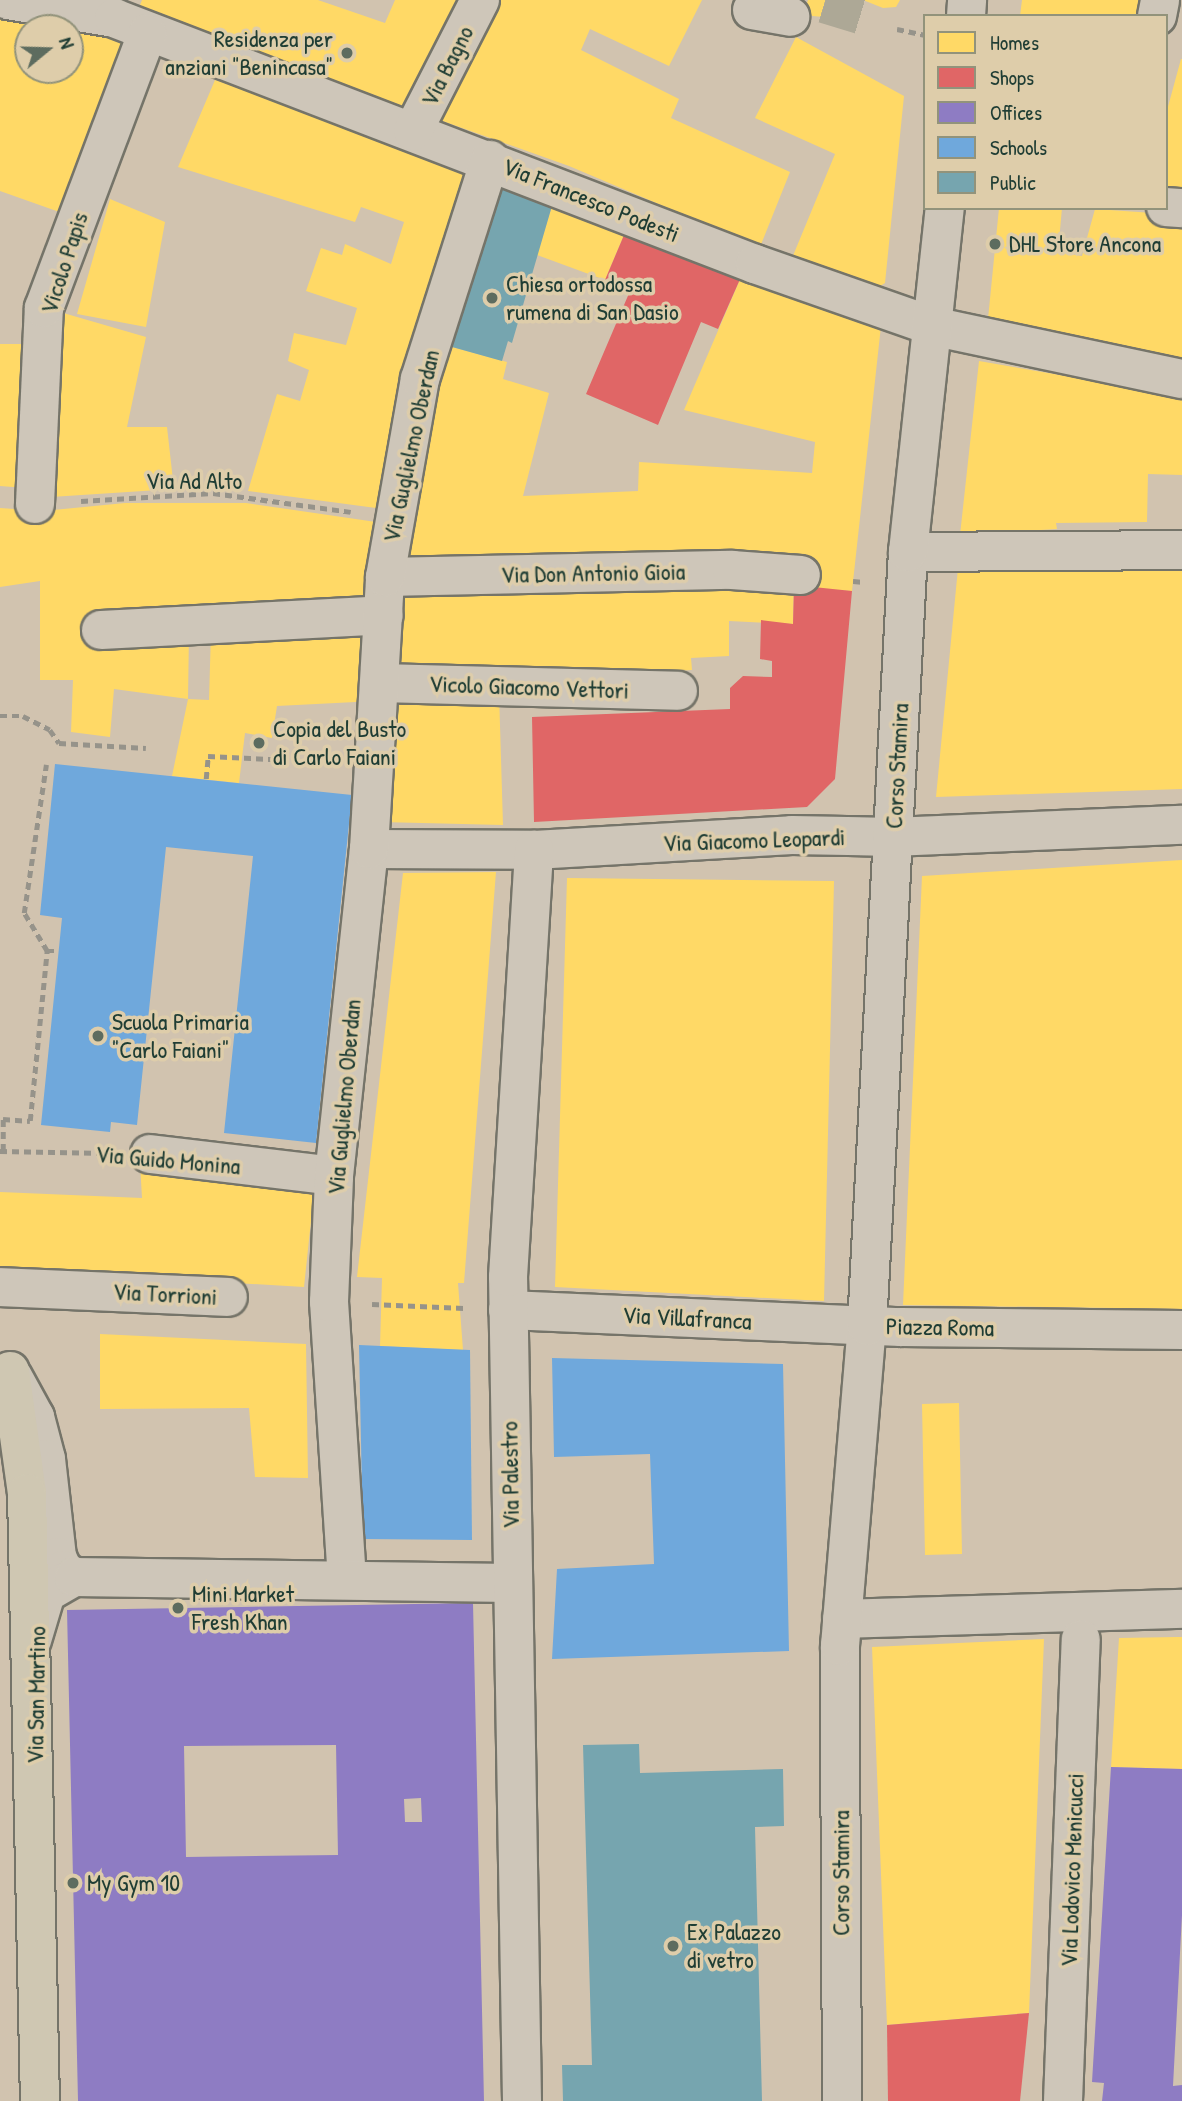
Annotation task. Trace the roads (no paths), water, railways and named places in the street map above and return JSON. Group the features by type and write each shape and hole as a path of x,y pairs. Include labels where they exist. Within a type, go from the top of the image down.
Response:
{"main road":[{"path":"10,1371 27,1493 32,1640"},
{"name":"Via San Martino","path":"32,1640 40,2101"}],"street":[{"name":"Via Francesco Podesti","path":"8,0 127,17 755,264 932,326 1182,379"},
{"name":"Via Bagno","path":"413,131 480,0"},
{"path":"752,10 790,17"},
{"name":"Vicolo Papis","path":"35,503 44,308 127,17"},
{"name":"Via Guglielmo Oberdan","path":"347,1580 329,1302 334,1176 369,849 385,577 393,518 421,379 490,160"},
{"name":"Corso Stamira","path":"867,1326 908,552 945,210"},
{"path":"908,552 1182,550"},
{"name":"Via Don Antonio Gioia","path":"385,577 732,570 802,575"},
{"path":"101,630 384,615"},
{"name":"Vicolo Giacomo Vettori","path":"380,683 678,691"},
{"name":"Via Giacomo Leopardi","path":"369,849 534,850 792,835 892,837 1182,825"},
{"name":"Via Palestro","path":"522,2101 508,1310 534,850"},
{"name":"Via Guido Monina","path":"150,1154 334,1176"},
{"name":"Via Torrioni","path":"0,1287 228,1297"},
{"name":"Via Villafranca","path":"508,1310 867,1326"},
{"name":"Piazza Roma","path":"841,1632 867,1326 1182,1330"},
{"path":"10,1371 35,1417 46,1459 57,1557 62,1570 74,1577 511,1583"},
{"name":"Via San Martino","path":"32,1640 46,1593 74,1577"},
{"path":"841,1632 1182,1609"},
{"name":"Corso Stamira","path":"841,1632 842,2101"},
{"name":"Via Lodovico Menicucci","path":"1063,2101 1081,1639"}],"tunnel":[{"path":"824,4 870,18"}],"place":[{"name":"Residenza per anziani \"Benincasa\"","path":"347,53"},
{"name":"DHL Store Ancona","path":"995,244"},
{"name":"Chiesa ortodossa rumena di San Dasio","path":"492,298"},
{"name":"Copia del Busto di Carlo Faiani","path":"259,743"},
{"name":"Scuola Primaria \"Carlo Faiani\"","path":"98,1036"},
{"name":"Mini Market Fresh Khan","path":"178,1608"},
{"name":"My Gym 10","path":"73,1883"},
{"name":"Ex Palazzo di vetro","path":"673,1946"}]}
